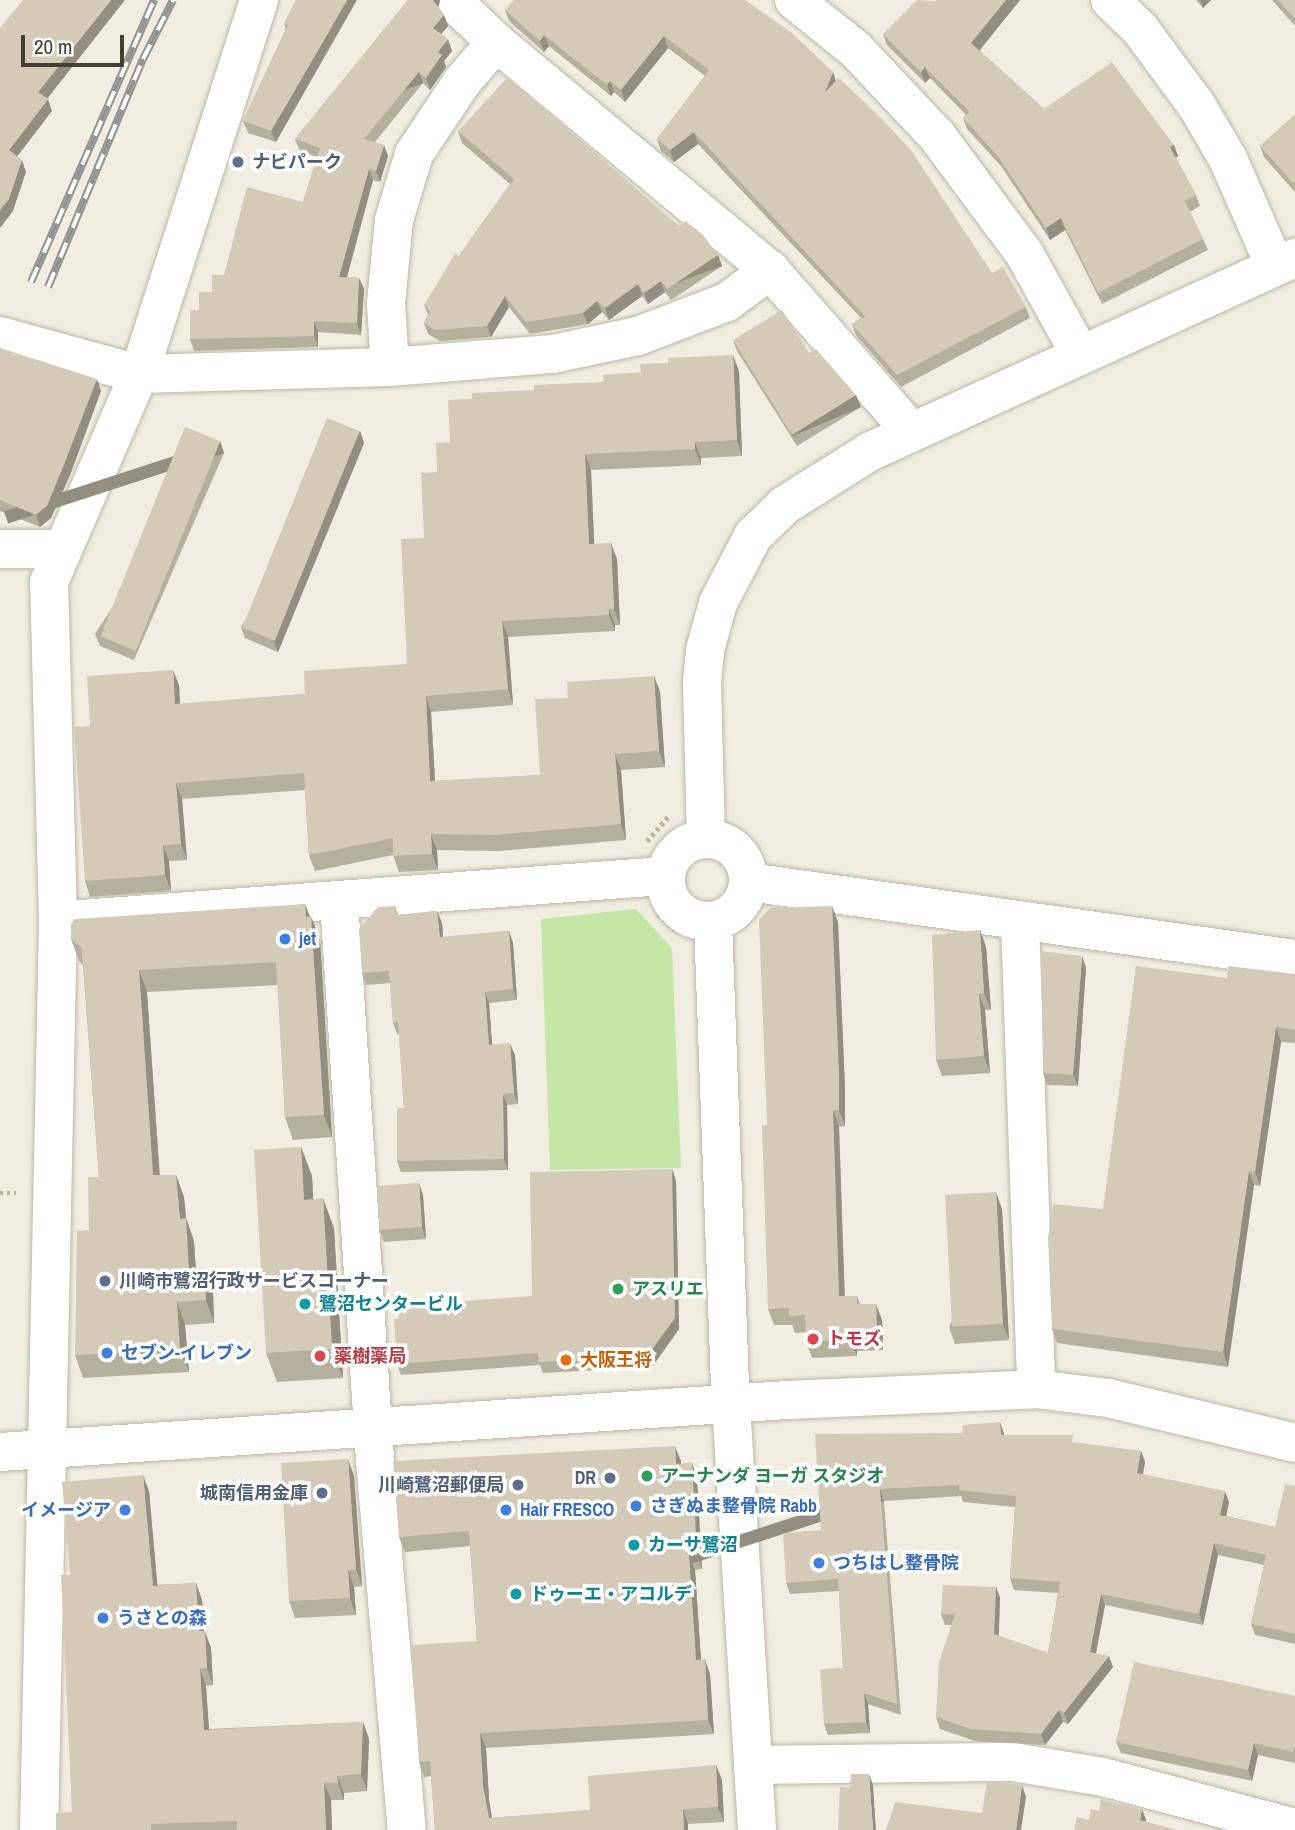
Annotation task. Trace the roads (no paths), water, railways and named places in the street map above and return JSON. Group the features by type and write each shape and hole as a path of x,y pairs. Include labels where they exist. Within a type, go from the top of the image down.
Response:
{"street":[{"path":"39,1830 18,1451 58,920 49,582 60,549 139,374 260,0"},
{"path":"794,0 855,49 937,136 1024,253 1080,354"},
{"path":"706,837 702,681 718,603 734,565 753,536 785,505 819,480 912,432 1285,262 1197,106 1140,29 1110,0"},
{"path":"458,6 496,43 770,270 912,432"},
{"path":"390,367 386,303 394,220 414,154 461,82 496,43"},
{"path":"0,336 139,374 390,367 552,354 638,336 727,302 770,270"},
{"path":"0,549 60,549"},
{"path":"58,920 651,878 681,850 706,837 718,838 738,853 749,882 737,907 713,922 692,919 680,910 651,878"},
{"path":"749,882 1295,959"},
{"path":"339,900 374,1427 407,1830"},
{"path":"713,922 731,1404 757,1830"},
{"path":"1020,922 1036,1389"},
{"path":"18,1451 731,1404 1036,1389 1108,1398 1295,1443"},
{"path":"753,1765 1013,1762 1102,1777 1295,1828"}],"railway":[{"path":"31,282 154,0"},
{"path":"48,287 143,59 173,0"}],"place":[{"name":"ナビパーク","path":"238,162"},
{"name":"jet","path":"285,939"},
{"name":"川崎市鷺沼行政サービスコーナー","path":"105,1281"},
{"name":"アスリエ","path":"618,1289"},
{"name":"鷺沼センタービル","path":"305,1304"},
{"name":"トモズ","path":"813,1339"},
{"name":"セブン-イレブン","path":"107,1353"},
{"name":"薬樹薬局","path":"320,1356"},
{"name":"大阪王将","path":"566,1360"},
{"name":"アーナンダ ヨーガ スタジオ","path":"647,1476"},
{"name":"DR","path":"610,1478"},
{"name":"川崎鷺沼郵便局","path":"518,1485"},
{"name":"城南信用金庫","path":"322,1493"},
{"name":"さぎぬま整骨院 Rabb","path":"636,1506"},
{"name":"イメージア","path":"125,1510"},
{"name":"Hair FRESCO","path":"506,1510"},
{"name":"カーサ鷺沼","path":"634,1545"},
{"name":"つちはし整骨院","path":"819,1563"},
{"name":"ドゥーエ・アコルデ","path":"516,1594"},
{"name":"うさとの森","path":"103,1618"}]}
